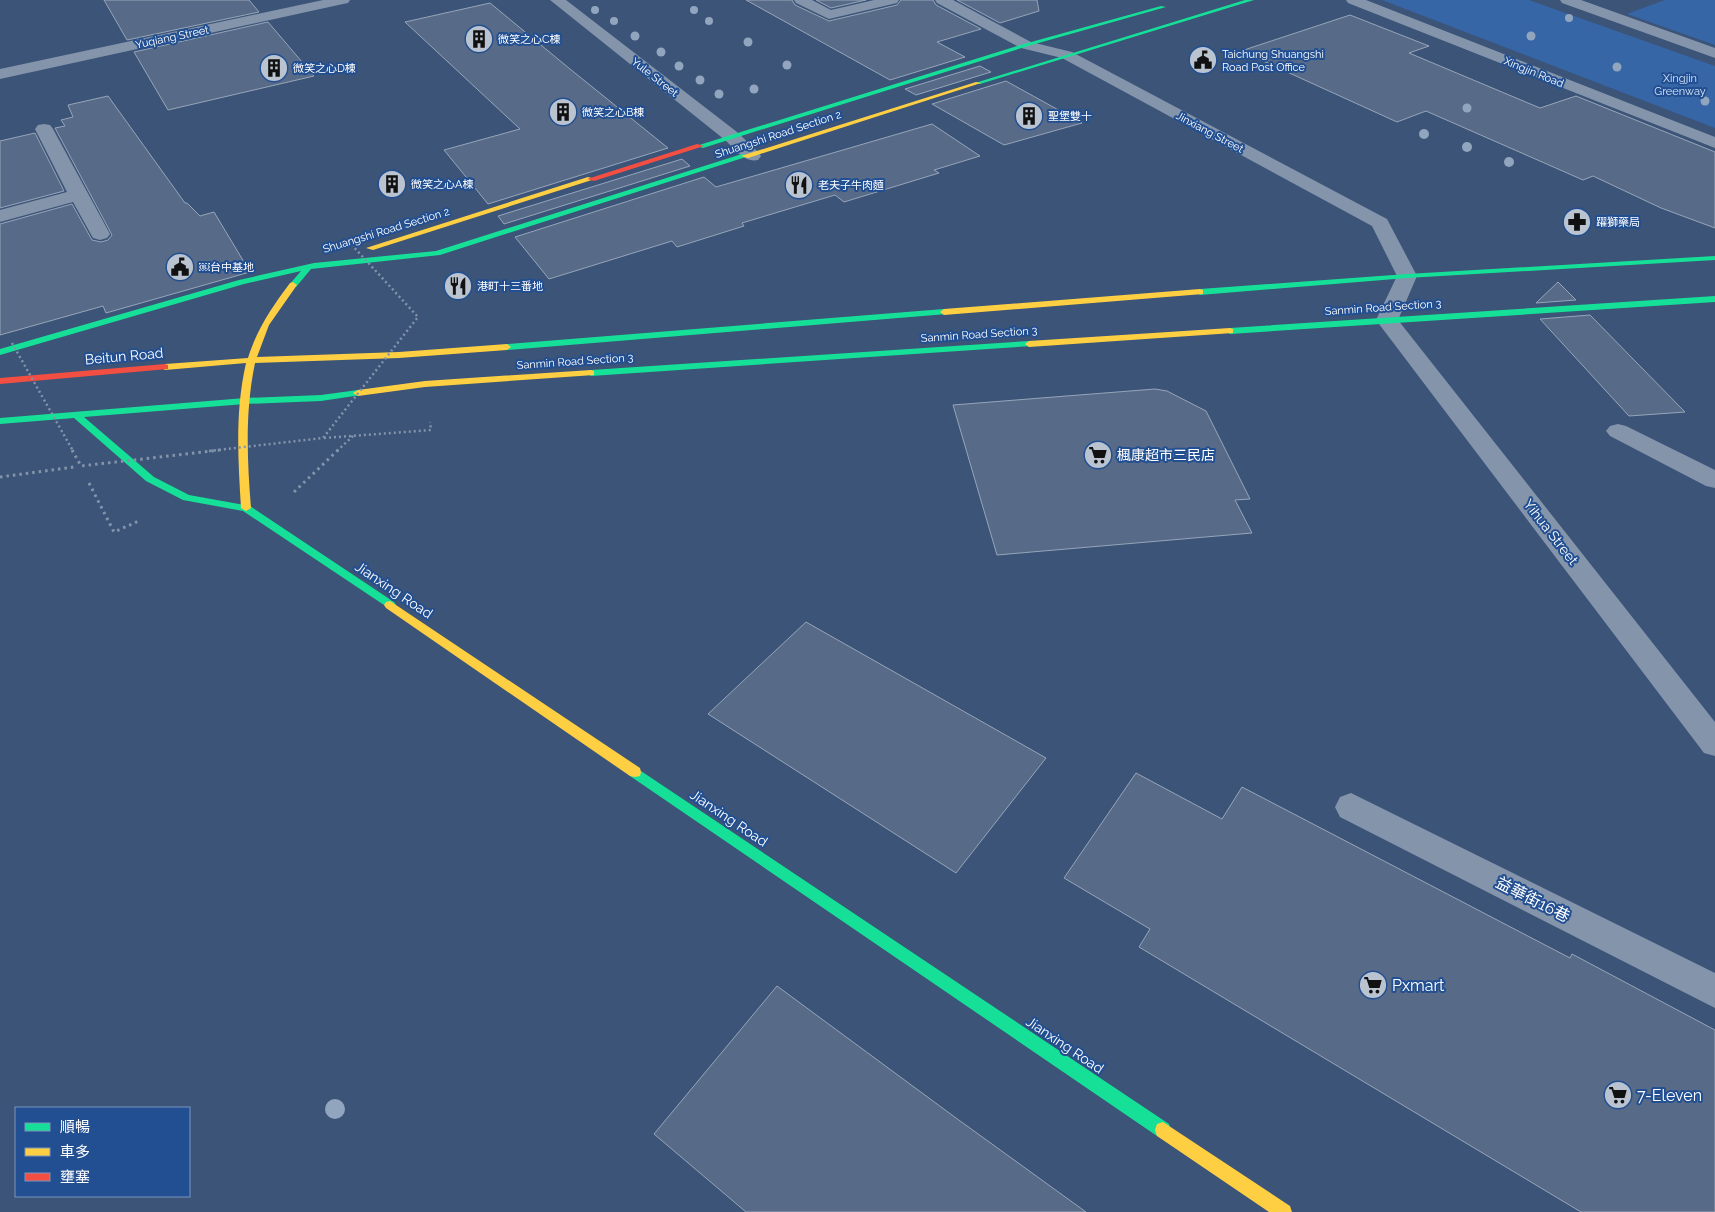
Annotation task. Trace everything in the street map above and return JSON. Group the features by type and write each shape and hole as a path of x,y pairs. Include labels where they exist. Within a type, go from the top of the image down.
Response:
{"street":[{"name":"Yuqiang Street","path":"0,74 343,0"},
{"name":"Yule Street","path":"557,0 731,136 752,156"},
{"path":"801,0 829,15 892,0"},
{"name":"Jinxiang Street","path":"942,0 1026,45 1067,56 1380,223 1407,276"},
{"name":"Shuangshi Road Section 2","path":"245,401 251,360 268,319 308,266 437,253 1251,0"},
{"name":"Xingjin Road","path":"1353,0 1715,143"},
{"path":"1567,0 1715,53"},
{"name":"Shuangshi Road Section 2","path":"0,352 242,282 308,266 1026,45 1170,5"},
{"path":"44,129 100,234"},
{"path":"0,216 78,195"},
{"name":"Sanmin Road Section 3","path":"251,360 408,354 1407,276 1715,258"},
{"path":"1387,320 1407,276"},
{"name":"Sanmin Road Section 3","path":"245,401 320,398 435,383 1715,299"},
{"name":"Yihua Street","path":"1387,320 1715,744"},
{"name":"Beitun Road","path":"0,381 251,360"},
{"path":"0,420 77,416 245,401 241,456 246,508 187,498 150,479 77,416"},
{"path":"1618,431 1715,480"},
{"name":"Jianxing Road","path":"246,508 1284,1212"},
{"name":"益華街16巷","path":"1351,806 1715,991"}],"path":[{"path":"323,438 418,317 351,244"},
{"path":"12,344 85,474"},
{"path":"0,477 323,438 431,430"},
{"path":"296,491 353,436"},
{"path":"89,482 114,532"}],"green space":[{"name":"Xingjin Greenway","path":"1382,0 1529,0 1715,66 1715,128"},
{"path":"1665,0 1715,0 1715,45 1627,14"}],"building":[{"path":"104,0 249,0 259,12 127,40"},
{"path":"746,0 792,0 795,5 829,21 897,5 901,0 933,0 936,5 981,29 937,42 965,57 890,80"},
{"path":"816,0 866,0 831,8"},
{"path":"957,0 1037,0 1039,11 1000,23"},
{"path":"490,3 668,148 488,204 444,150 520,129 405,22"},
{"path":"1350,15 1429,46 1409,53 1540,108 1576,96 1715,152 1715,228 1661,208 1593,176 1583,180 1426,111 1397,122 1241,51"},
{"path":"268,22 314,76 168,110 134,52"},
{"path":"980,66 991,72 916,95 905,89"},
{"path":"1006,81 1082,123 1004,145 932,104"},
{"path":"108,96 185,203 200,216 214,212 250,272 106,313 103,306 0,335 0,224 72,204 92,240 101,242 108,240 112,235 55,128 65,126 61,120 73,117 68,105"},
{"path":"932,124 980,156 934,170 939,173 844,202 835,195 742,223 744,226 677,247 672,241 549,279 515,237 704,177 716,187"},
{"path":"35,133 64,191 0,208 0,141"},
{"path":"682,159 690,166 504,224 498,216"},
{"path":"1558,282 1576,300 1536,303"},
{"path":"1590,315 1685,412 1629,416 1540,319"},
{"name":"楓康超市三民店","path":"1155,389 1167,391 1206,411 1250,499 1235,500 1252,533 997,555 953,405"},
{"path":"806,622 1046,758 956,873 708,714"},
{"name":"Pxmart","path":"1136,773 1222,819 1242,787 1570,958 1572,954 1715,1030 1715,1212 1581,1212 1139,947 1150,929 1064,878"},
{"path":"777,986 1086,1212 746,1212 654,1134"}],"traffic: fast":[{"path":"978,83 1251,0"},
{"path":"700,146 1026,45 1163,7"},
{"path":"293,285 308,267 437,253 745,156"},
{"path":"1200,292 1407,276 1715,258"},
{"path":"0,352 242,282 314,265"},
{"path":"1230,331 1715,299"},
{"path":"507,347 944,312"},
{"path":"591,373 1029,344"},
{"path":"0,421 245,401 321,398 358,393"},
{"path":"77,416 150,479 187,498 246,508 390,605"},
{"path":"635,772 1163,1130"}],"traffic: slow":[{"path":"745,156 978,83"},
{"path":"370,248 591,179"},
{"path":"246,508 243,466 243,423 244,402 251,360 261,332 293,285"},
{"path":"944,312 1200,292"},
{"path":"1029,344 1230,331"},
{"path":"165,367 251,360 399,355 507,347"},
{"path":"358,393 425,384 591,373"},
{"path":"390,605 635,772"},
{"path":"1163,1130 1284,1212"}],"traffic: jam":[{"path":"591,179 700,146"},
{"path":"0,381 165,367"}],"place":[{"name":"微笑之心C棟","path":"479,39"},
{"name":"Taichung Shuangshi Road Post Office","path":"1203,60"},
{"name":"微笑之心D棟","path":"274,68"},
{"name":"微笑之心B棟","path":"563,112"},
{"name":"聖堡雙十","path":"1029,116"},
{"name":"微笑之心A棟","path":"392,184"},
{"name":"老夫子牛肉麵","path":"799,185"},
{"name":"躍獅藥局","path":"1577,222"},
{"name":"￼台中基地","path":"180,267"},
{"name":"港町十三番地","path":"458,286"},
{"name":"楓康超市三民店","path":"1098,455"},
{"name":"Pxmart","path":"1373,985"},
{"name":"7-Eleven","path":"1618,1095"}]}
